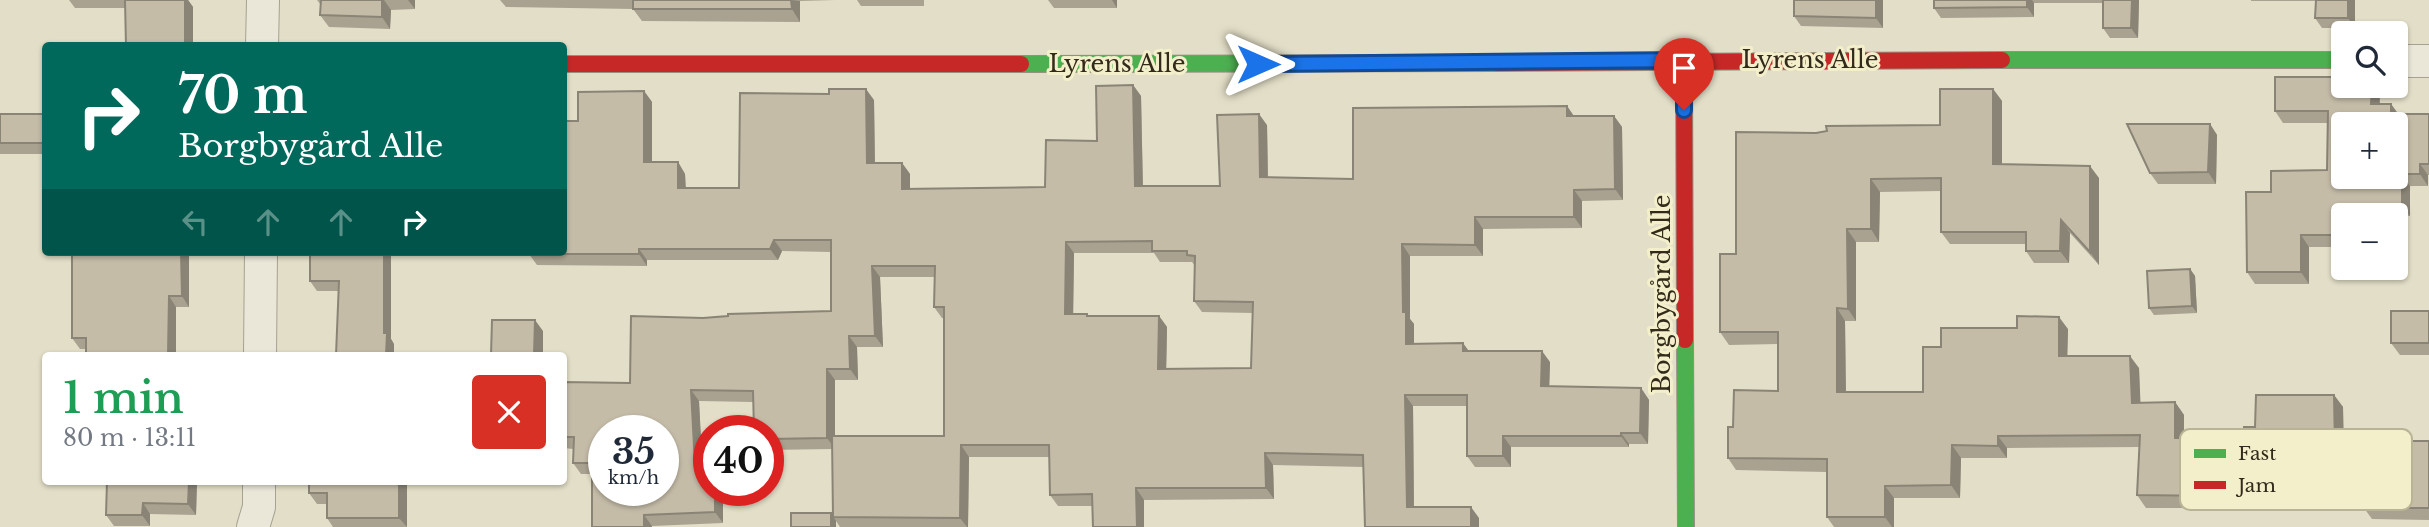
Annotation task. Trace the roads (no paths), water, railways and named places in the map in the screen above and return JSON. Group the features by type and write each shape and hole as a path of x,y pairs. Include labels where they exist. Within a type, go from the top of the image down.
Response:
{"street":[{"path":"262,42 263,0"},
{"name":"Borgbygård Alle","path":"1684,60 1686,527"},
{"name":"Lyrens Alle","path":"567,64 2331,61"},
{"path":"2408,61 2429,61"},
{"path":"260,352 261,256"},
{"path":"253,527 258,507 259,485"}]}
